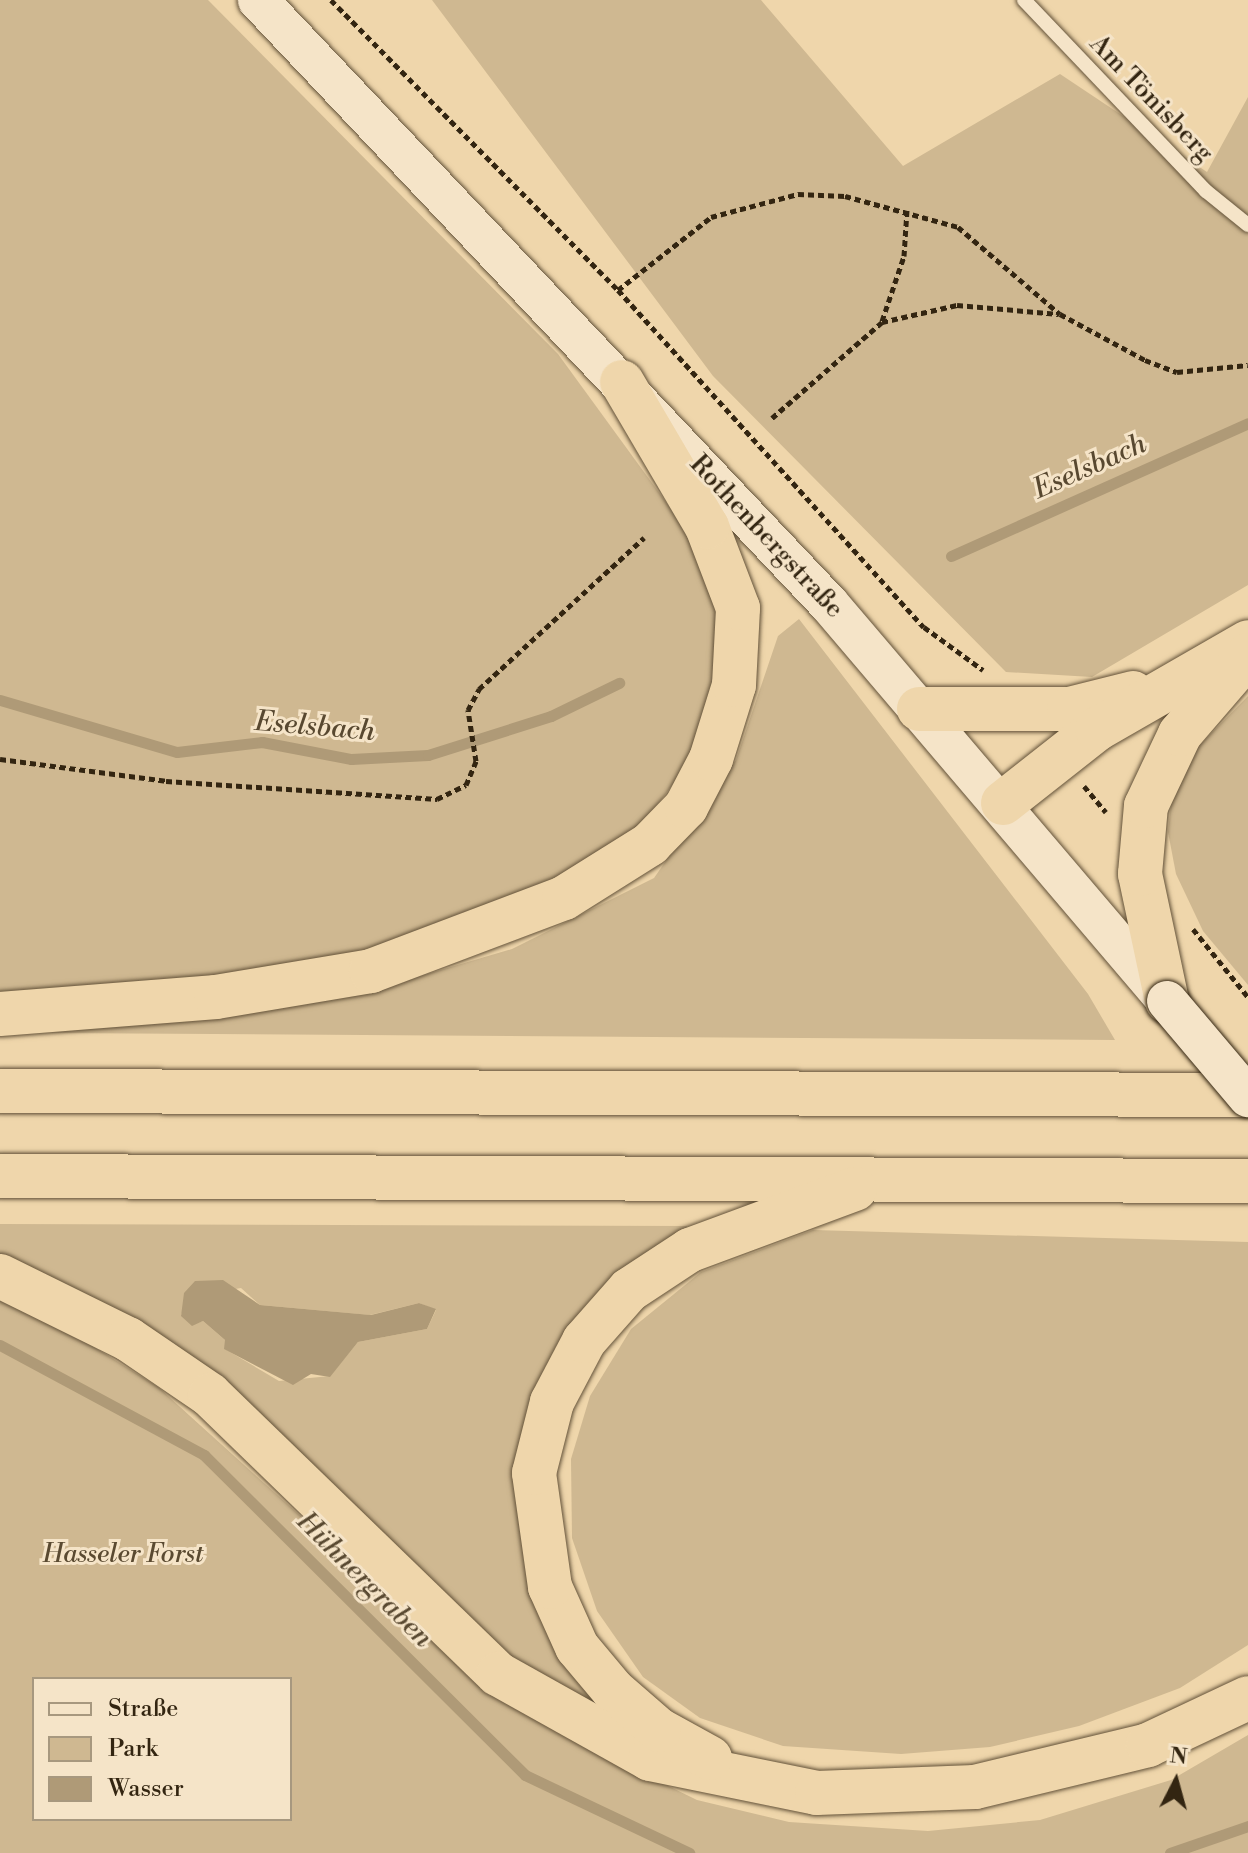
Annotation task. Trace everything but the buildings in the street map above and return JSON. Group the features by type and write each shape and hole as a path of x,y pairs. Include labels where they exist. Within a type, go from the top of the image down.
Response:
{"highway":[{"path":"0,1014 216,997 371,971 564,898 650,844 686,807 711,759 734,685 738,608 707,527 622,382"},
{"path":"1003,803 1059,756 1184,676 1248,642"},
{"path":"1167,1001 1140,874 1141,832 1157,777 1180,734 1248,655"},
{"path":"919,709 1102,703 1184,676"},
{"path":"0,1091 1248,1096"},
{"path":"0,1176 1248,1181"},
{"path":"757,1784 659,1730 577,1647 550,1587 534,1473 565,1378 584,1341 629,1290 690,1250 878,1180"},
{"path":"0,1276 128,1339 210,1395 498,1674 650,1759 757,1784 817,1793 975,1787 1148,1745 1248,1698"}],"main road":[{"name":"Rothenbergstraße","path":"258,0 622,382 919,709 1003,803 1248,1096"}],"lane":[{"name":"Am Tönisberg","path":"1024,0 1206,191 1248,225"}],"path":[{"path":"331,0 618,290 924,627 960,651 1021,708"},
{"path":"618,290 711,217 752,201 829,195 907,209 958,227 1060,314 1177,372 1248,365"},
{"path":"882,322 904,256 907,209"},
{"path":"772,418 882,322 957,305 1060,314"},
{"path":"0,759 166,781 437,799 466,785 476,761 468,710 511,657 644,538"},
{"path":"1059,756 1106,812 1141,832"},
{"path":"1184,917 1248,997"}],"green space":[{"path":"0,0 208,0 558,354 695,542 712,581 719,639 713,694 683,771 641,826 591,863 511,900 367,949 283,968 0,998"},
{"path":"432,0 761,0 903,166 1060,74 1207,172 1248,97 1248,585 1092,677 1006,672 713,376"},
{"path":"799,619 1088,994 1115,1040 49,1033 296,1006 373,990 512,949 654,878 736,760 778,636"},
{"path":"1248,696 1248,985 1203,931 1176,874 1168,832 1172,795 1196,749"},
{"path":"0,1224 687,1226 686,1240 595,1311 534,1570 665,1745 499,1661 327,1490 0,1261","holes":["241,1288 260,1305 370,1315 419,1303 436,1310 427,1329 358,1342 330,1376 279,1381 225,1349 225,1340 203,1321 192,1325 181,1315 188,1297"]},
{"path":"813,1230 1248,1242 1248,1645 1180,1688 1079,1726 990,1747 901,1754 783,1746 700,1718 643,1677 597,1611 572,1538 571,1459 590,1396 631,1329 701,1272"},
{"name":"Hasseler Forst","path":"0,1300 70,1332 158,1387 454,1655 564,1735 697,1800 789,1822 928,1831 1040,1820 1171,1780 1248,1735 1248,1853 0,1853"}],"water":[{"path":"223,1280 260,1305 371,1315 419,1303 436,1309 427,1329 358,1342 330,1377 311,1374 293,1385 224,1349 225,1340 203,1321 192,1326 181,1316 184,1293 195,1281"}],"waterway":[{"name":"Eselsbach","path":"951,556 1248,423"},
{"name":"Eselsbach","path":"0,700 177,752 262,742 351,759 428,755 551,716 619,683"},
{"name":"Hühnergraben","path":"0,1345 204,1455 525,1775 689,1853"},
{"name":"Hühnergraben","path":"1170,1853 1248,1826"}]}
